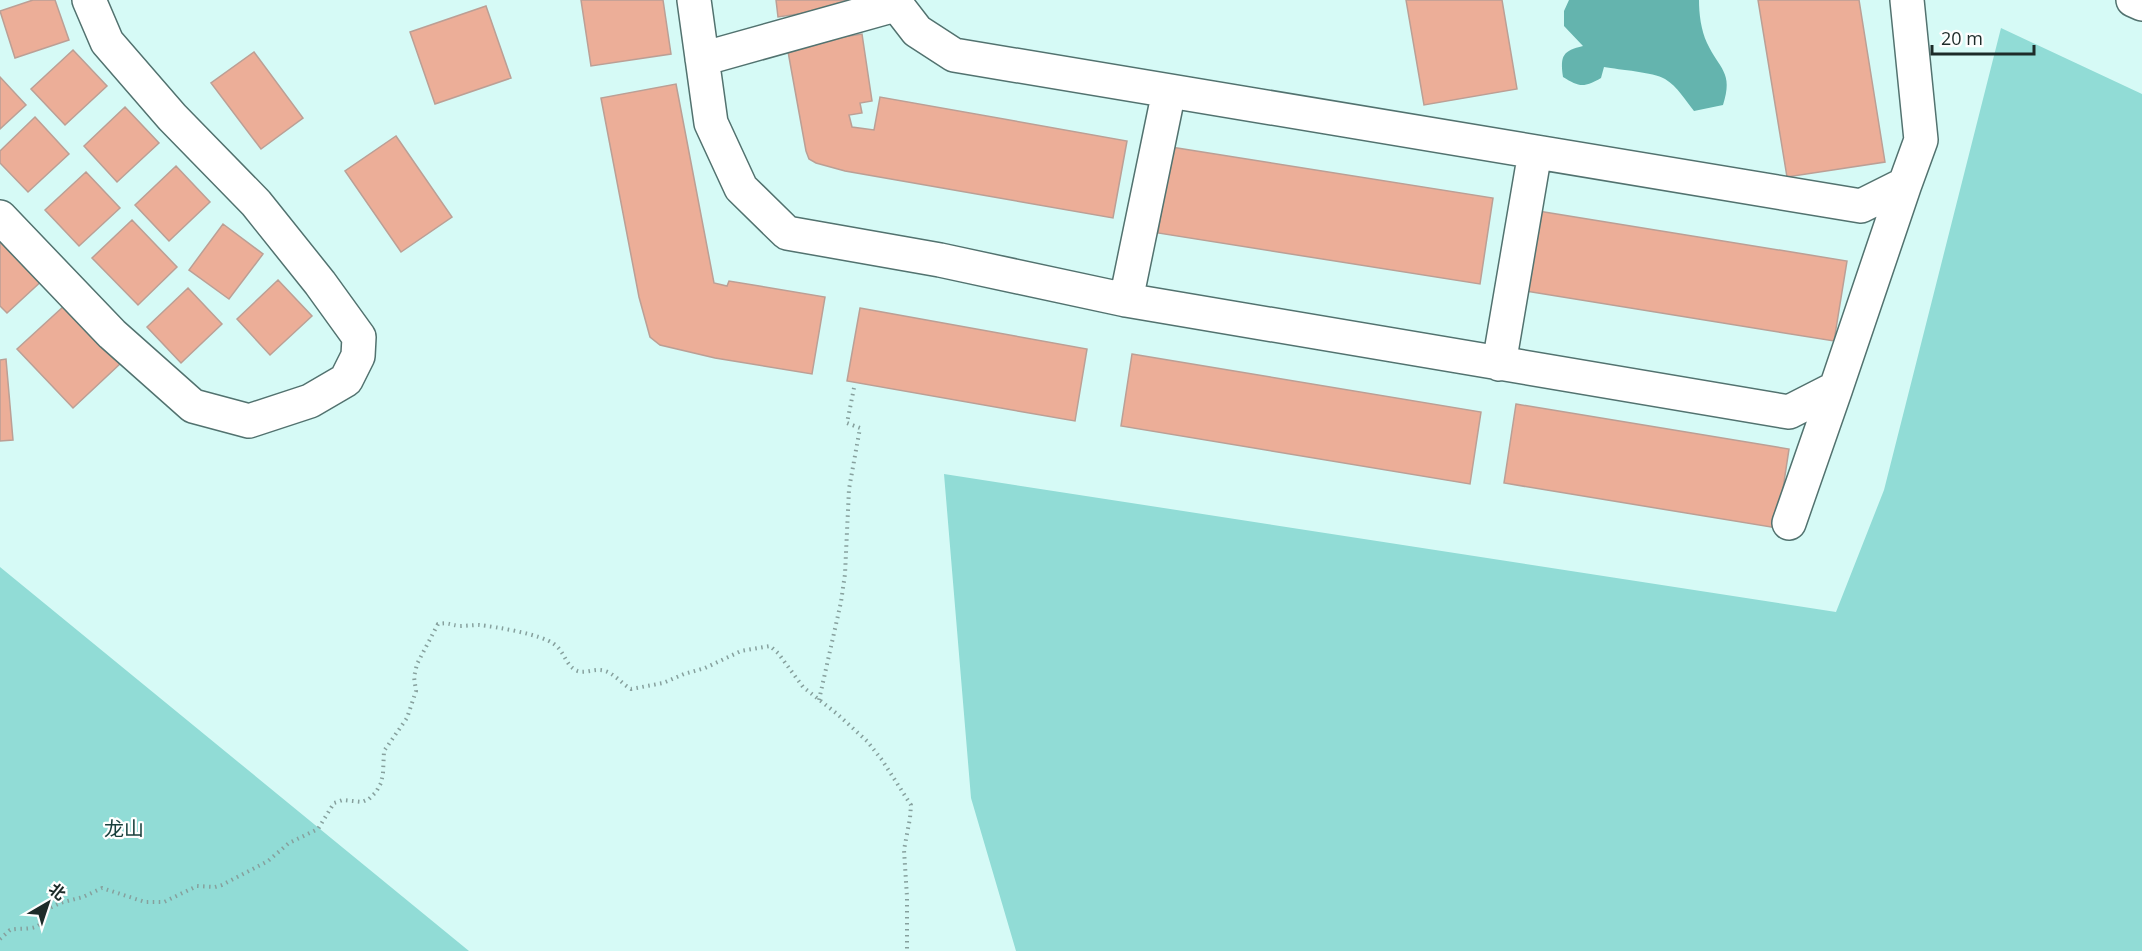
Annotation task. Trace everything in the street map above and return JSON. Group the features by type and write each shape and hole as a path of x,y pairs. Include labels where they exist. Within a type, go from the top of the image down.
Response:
{"street":[{"path":"0,217 112,334 193,406 249,421 310,401 346,380 358,356 358,337 320,283 256,203 172,117 106,42 89,0"},
{"path":"694,0 711,123 741,188 787,233 940,260 1126,300 1789,412 1836,388"},
{"path":"1789,523 1921,140 1907,0"},
{"path":"2133,0 2142,4"},
{"path":"702,59 894,2 917,30 954,55 1861,206 1905,184"},
{"path":"1126,300 1169,91"},
{"path":"1498,364 1535,152"}],"path":[{"path":"819,701 845,574 849,489 860,428 847,423 854,388"},
{"path":"0,939 10,930 36,926 42,922 44,911 98,889 108,889 145,902 164,902 197,886 222,885 268,861 289,843 318,829 334,803 343,800 362,802 369,799 381,783 384,751 407,718 416,692 414,677 417,664 438,624 447,622 459,626 476,625 504,629 552,642 561,649 573,669 582,672 592,669 604,670 631,689 663,683 705,668 741,651 770,646 778,653 803,687 867,741 911,804 904,850 907,951"}],"green space":[{"path":"2001,28 2142,94 2142,951 1016,951 971,798 944,474 1836,612 1884,490"},
{"name":"龙山","path":"0,567 469,951 0,951"}],"shaded area":[{"path":"1569,0 1699,0 1705,38 1726,78 1723,105 1694,111 1670,82 1645,73 1604,67 1601,78 1582,85 1563,77 1564,55 1583,46 1564,26 1564,11"}],"building":[{"path":"33,0 55,0 69,40 15,58 0,11"},
{"path":"581,0 663,0 671,54 591,66"},
{"path":"776,0 845,0 846,7 778,17"},
{"path":"1406,0 1502,0 1517,89 1424,105"},
{"path":"1758,0 1859,0 1885,162 1787,177"},
{"path":"486,6 511,78 435,104 410,32"},
{"path":"862,34 872,101 860,103 862,113 849,115 852,127 874,130 880,97 1127,141 1113,218 845,171 809,159 787,46"},
{"path":"73,50 107,86 65,125 31,89"},
{"path":"254,52 303,118 261,149 211,83"},
{"path":"0,77 26,105 0,129"},
{"path":"676,84 714,283 727,286 729,281 825,297 812,374 715,358 660,345 650,337 639,297 601,98"},
{"path":"125,107 159,143 117,182 84,146"},
{"path":"35,117 69,154 28,192 0,163 0,151"},
{"path":"396,136 452,217 401,252 345,171"},
{"path":"1171,147 1493,198 1480,284 1158,233"},
{"path":"176,166 210,202 169,241 135,205"},
{"path":"86,172 120,208 79,246 45,210"},
{"path":"1532,210 1847,261 1834,341 1519,290"},
{"path":"132,220 177,267 138,305 92,258"},
{"path":"223,224 263,254 229,299 189,270"},
{"path":"7,236 46,277 7,313 0,306 0,243"},
{"path":"278,280 312,316 270,355 237,319"},
{"path":"188,288 222,324 181,363 147,327"},
{"path":"65,305 121,363 73,408 17,349"},
{"path":"860,308 1087,349 1075,421 847,381"},
{"path":"1132,354 1481,412 1470,484 1121,426"},
{"path":"6,359 13,440 0,441 0,360"},
{"path":"1516,404 1789,449 1777,528 1504,483"}]}
